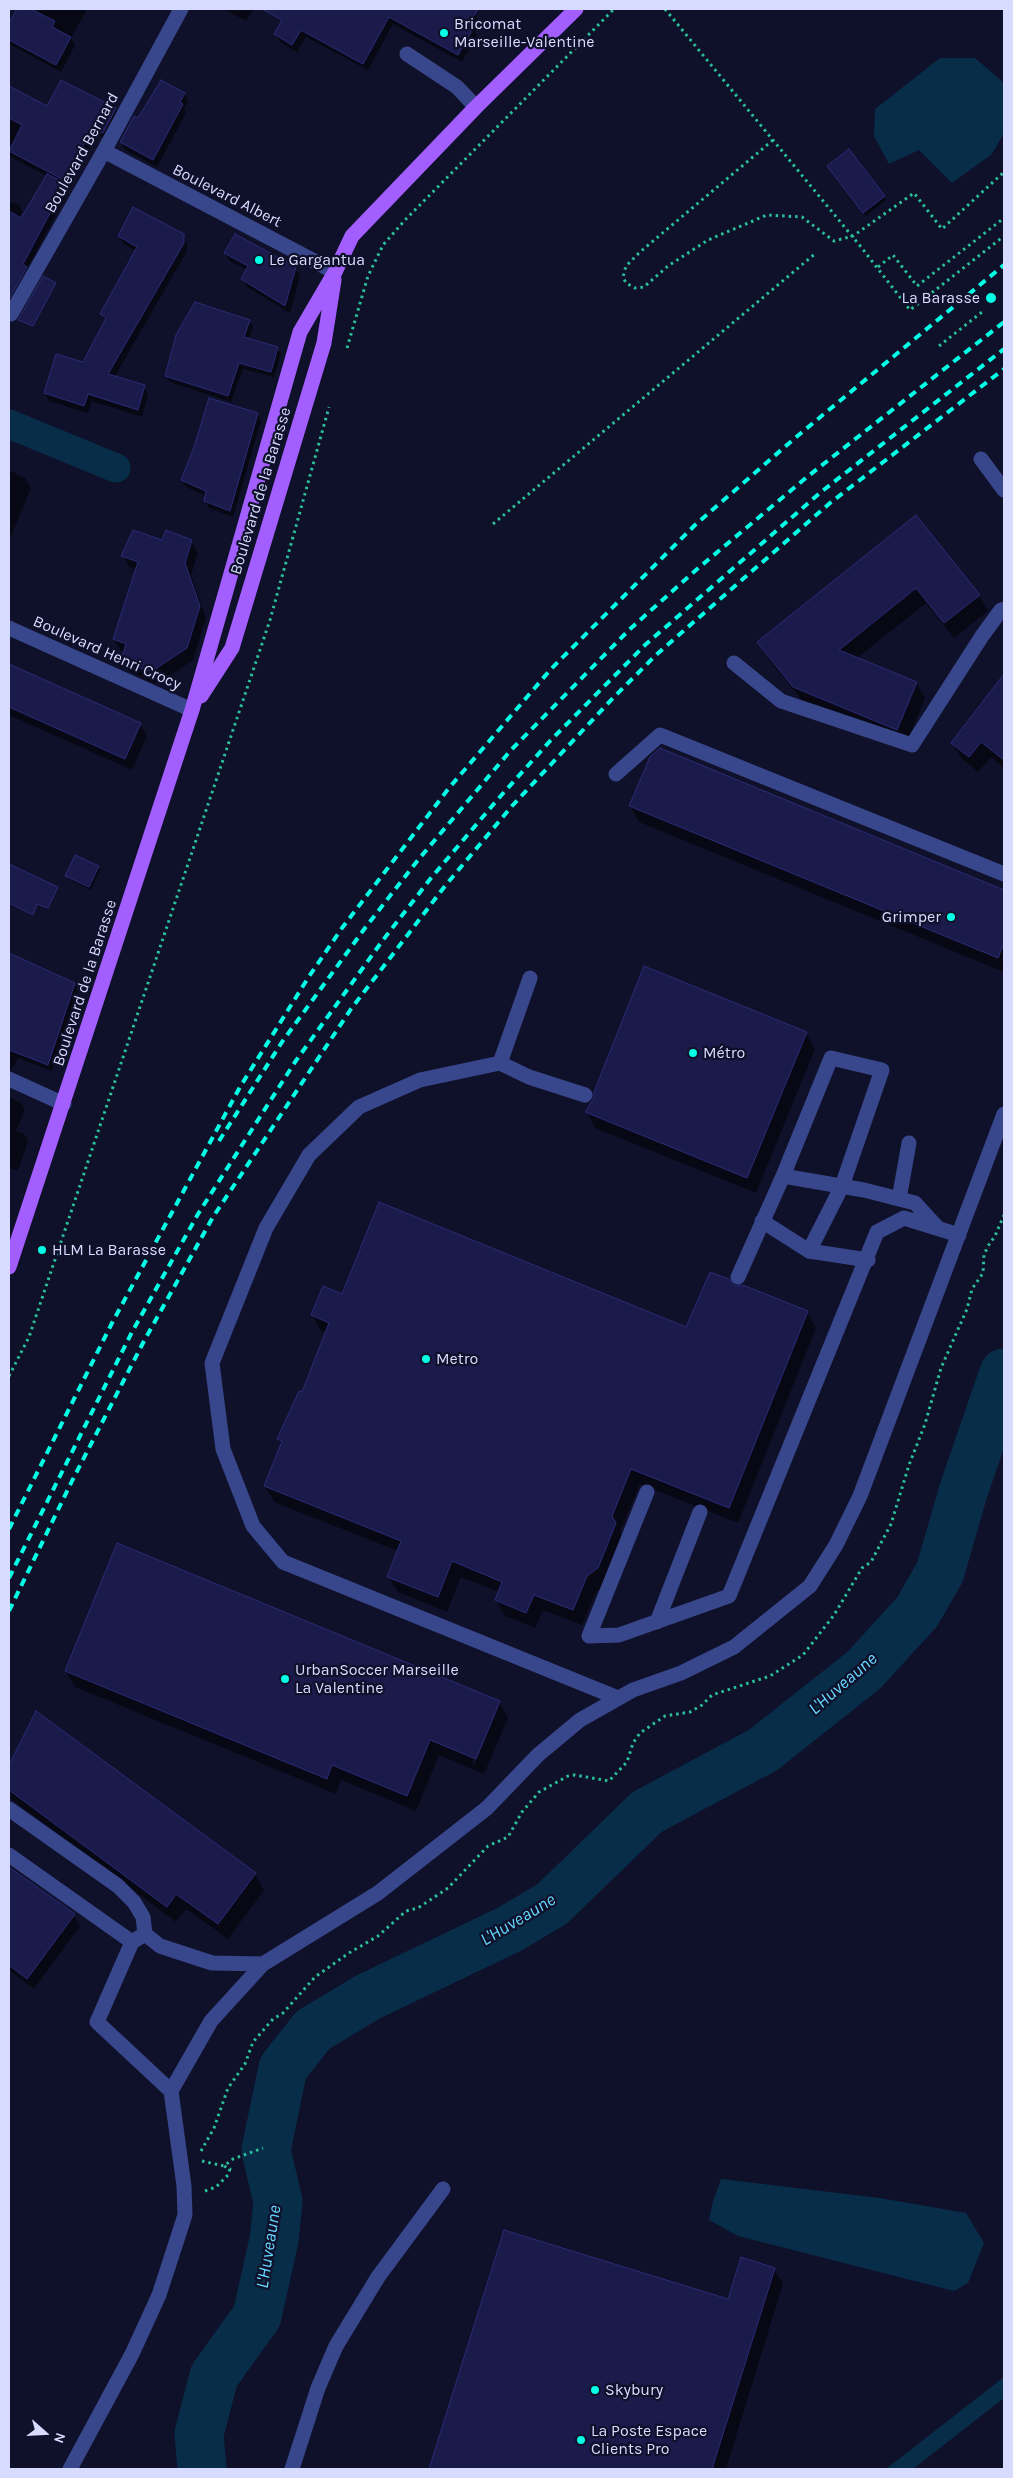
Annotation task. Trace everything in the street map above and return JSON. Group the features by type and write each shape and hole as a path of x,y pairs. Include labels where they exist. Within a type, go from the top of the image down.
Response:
{"main road":[{"name":"Boulevard de la Barasse","path":"9,1267 192,710 300,332 335,272 352,236 476,107 576,9"},
{"name":"Boulevard de la Barasse","path":"192,710 232,648 324,343 335,272"}],"street":[{"name":"Boulevard Bernard","path":"12,314 181,9"},
{"path":"407,54 457,87 476,107"},
{"name":"Boulevard Albert","path":"104,151 335,272"},
{"path":"981,460 1004,490"},
{"path":"734,663 781,702 912,745 982,636 1004,609"},
{"name":"Boulevard Henri Crocy","path":"9,628 192,710"},
{"path":"616,774 660,735 1004,874"},
{"path":"500,1063 530,978"},
{"path":"738,1277 831,1058 882,1070 842,1186 809,1251"},
{"path":"585,1095 529,1077 500,1063 420,1080 359,1107 310,1154 266,1228 212,1363 223,1449 253,1526 284,1562 618,1698"},
{"path":"9,1079 64,1104"},
{"path":"70,2469 132,2354 159,2295 185,2212 184,2186 171,2091 211,2021 264,1964 378,1893 487,1808 538,1755 580,1720 633,1690 681,1673 734,1647 810,1586 836,1545 860,1496 1004,1114"},
{"path":"899,1199 909,1143"},
{"path":"782,1176 842,1186 915,1203 938,1228"},
{"path":"647,1492 588,1636 619,1635 729,1596 878,1232 904,1218 959,1234"},
{"path":"762,1221 809,1251 868,1260"},
{"path":"657,1622 700,1512"},
{"path":"9,1809 118,1886 134,1902 143,1917 139,1938 97,2022 171,2091"},
{"path":"9,1855 139,1938 212,1963 264,1964"},
{"path":"292,2469 318,2388 336,2346 378,2277 443,2189"}],"path":[{"path":"346,351 368,276 383,245 406,219 614,9"},
{"path":"665,9 853,236 910,310 1004,236"},
{"path":"773,140 640,252 626,266 623,277 626,283 635,288 644,287 668,266 708,240 767,215 802,217 834,241 853,236 914,193 942,229 1004,172"},
{"path":"878,267 893,255 917,286 1004,218"},
{"path":"493,524 816,253"},
{"path":"939,346 982,312"},
{"path":"9,1376 29,1337 270,620 332,398"},
{"path":"185,2212 201,2192 216,2187 228,2175 230,2169 202,2162 199,2155 214,2128 228,2088 245,2064 253,2042 315,1977 378,1936 406,1911 418,1908 448,1888 461,1877 484,1849 508,1837 522,1812 539,1792 568,1776 575,1775 609,1781 627,1762 633,1743 640,1733 665,1716 690,1712 702,1706 712,1695 770,1676 803,1655 834,1615 862,1568 872,1562 891,1524 909,1465 925,1424 941,1368 967,1309 972,1290 983,1273 984,1255 1004,1215"},
{"path":"224,2166 233,2159 263,2148"}],"water":[{"path":"940,58 975,58 1004,83 1004,133 992,154 952,183 919,150 889,164 874,136 875,109"},
{"path":"721,2179 880,2198 966,2213 984,2243 968,2283 954,2291 738,2236 709,2220"},
{"path":"1004,2377 1004,2398 913,2469 886,2469"}],"building":[{"path":"17,9 31,9 55,21 52,27 71,37 56,65 9,40 9,23"},
{"path":"262,9 478,9 469,24 474,27 458,55 389,17 363,64 301,30 292,45 274,34 282,20"},
{"path":"61,80 116,108 103,133 93,128 64,180 9,151 22,125 9,118 9,86 47,106"},
{"path":"161,80 185,93 180,102 183,104 153,160 120,142 134,116 138,118"},
{"path":"849,149 885,196 863,213 827,166"},
{"path":"47,174 66,183 23,264 27,267 9,299 9,211 21,218"},
{"path":"133,207 184,234 184,243 108,374 145,385 138,410 88,394 84,406 44,393 56,354 83,362 106,318 100,314 137,247 118,236"},
{"name":"Le Gargantua","path":"235,234 296,267 285,306 241,279 248,266 224,253"},
{"path":"43,276 56,283 33,326 18,320"},
{"path":"195,302 250,320 244,337 278,347 271,372 239,363 228,396 165,376 176,335"},
{"path":"209,398 258,413 230,511 204,501 206,491 181,480 194,447"},
{"path":"916,515 980,595 944,623 916,588 839,650 917,682 897,730 793,687 757,642"},
{"path":"133,530 162,540 166,530 192,540 185,563 200,606 187,648 152,671 147,671 121,660 126,644 113,639 138,562 121,556"},
{"path":"9,664 141,723 125,759 9,707"},
{"path":"1004,674 1004,760 981,742 969,757 951,743"},
{"path":"660,748 1004,890 1004,943 998,958 629,806 650,757"},
{"path":"75,855 99,866 89,887 65,876"},
{"path":"9,864 58,887 48,908 37,904 33,915 9,903"},
{"path":"9,953 75,983 48,1065 9,1050"},
{"name":"Métro","path":"644,966 807,1032 747,1178 585,1112 594,1098 594,1092"},
{"path":"379,1202 686,1327 710,1272 729,1279 735,1286 743,1285 808,1311 729,1508 631,1469 612,1516 616,1523 598,1568 587,1576 573,1610 534,1595 526,1613 495,1600 502,1582 452,1561 438,1597 387,1577 401,1541 264,1486 282,1441 277,1439 299,1391 302,1392 329,1323 311,1315 323,1286 342,1294"},
{"name":"UrbanSoccer Marseille La Valentine","path":"117,1543 500,1701 476,1759 430,1740 407,1796 332,1765 327,1779 65,1671"},
{"path":"36,1711 256,1873 218,1924 176,1894 167,1907 9,1790 9,1765"},
{"path":"9,1867 75,1914 27,1979 9,1965"},
{"name":"Skybury","path":"504,2230 728,2299 741,2257 775,2268 712,2469 429,2469"}],"waterway":[{"path":"9,424 116,468"},
{"name":"L'Huveaune","path":"202,2469 199,2434 214,2376 257,2316 274,2240 278,2202 266,2150 283,2068 313,2030 368,1997 510,1929 552,1904 647,1812 763,1750 864,1670 917,1612 940,1572 963,1492 1004,1373"}],"railway":[{"path":"9,1529 112,1323 240,1087 308,978 342,928 449,788 551,669 695,525 795,438 1004,265"},
{"path":"219,1141 282,1042 365,928 418,860 511,750 630,629 696,570 807,477 1004,322"},
{"path":"9,1578 132,1332 198,1214 295,1062 383,940 431,878 550,741 645,645 821,492 1004,349"},
{"path":"9,1611 72,1481 144,1341 213,1217 351,1009 445,886 512,806 656,655 830,503 1004,369"}],"place":[{"name":"Bricomat Marseille-Valentine","path":"444,33"},
{"name":"Le Gargantua","path":"259,260"},
{"name":"La Barasse","path":"991,298"},
{"name":"Grimper","path":"951,917"},
{"name":"Métro","path":"693,1053"},
{"name":"HLM La Barasse","path":"42,1250"},
{"name":"Metro","path":"426,1359"},
{"name":"UrbanSoccer Marseille La Valentine","path":"285,1679"},
{"name":"Skybury","path":"595,2390"},
{"name":"La Poste Espace Clients Pro","path":"581,2440"}]}
